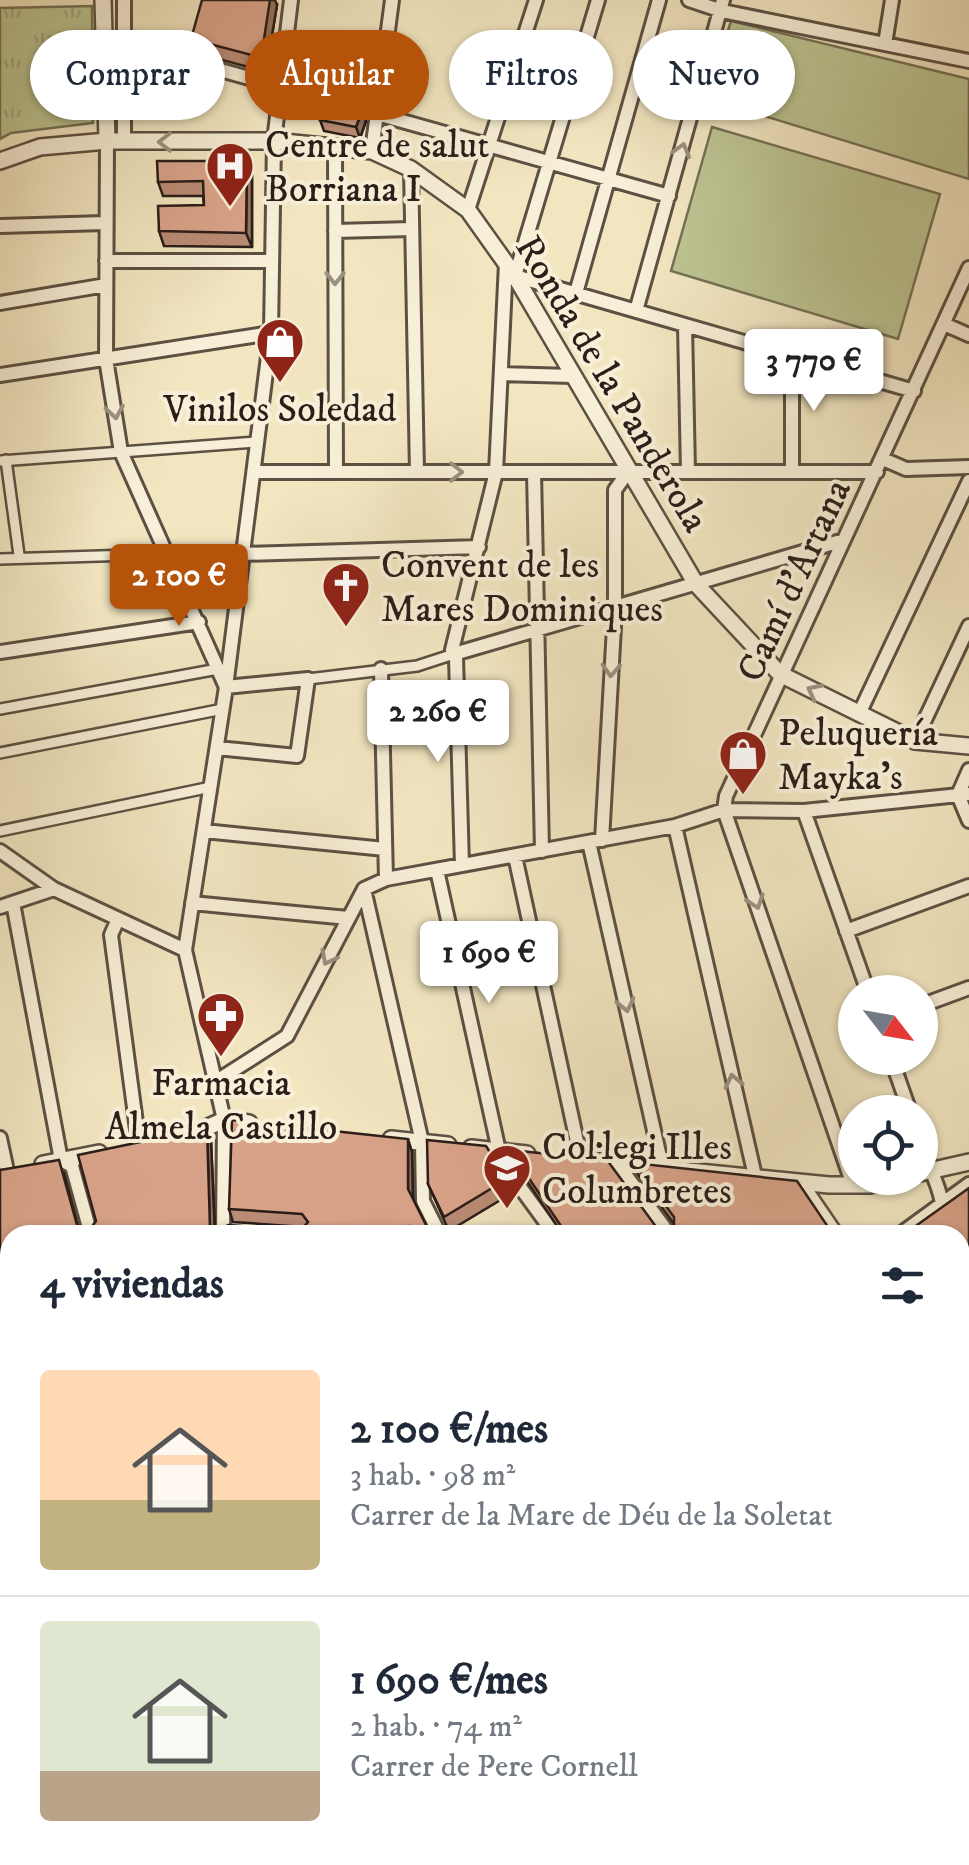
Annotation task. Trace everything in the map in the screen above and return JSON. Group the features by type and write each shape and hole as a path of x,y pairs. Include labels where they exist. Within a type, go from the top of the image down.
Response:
{"street":[{"path":"103,0 103,30"},
{"path":"124,0 125,30"},
{"path":"287,30 291,0"},
{"path":"388,30 392,0"},
{"path":"468,210 536,0"},
{"path":"462,866 454,654 496,472 510,269 549,163 598,0"},
{"path":"576,293 660,0"},
{"path":"689,0 969,60"},
{"path":"885,44 892,0"},
{"path":"636,310 722,5"},
{"path":"106,120 106,359 121,452 226,687"},
{"path":"124,120 124,142"},
{"path":"227,1225 224,1120 185,950 223,709 271,333 276,120"},
{"path":"372,151 376,120"},
{"path":"398,120 669,196"},
{"name":"Ronda de la Panderola","path":"0,162 40,147 107,141 274,141 372,151 411,169 468,210 510,269 696,584 780,674 915,741 969,746"},
{"path":"335,146 336,472"},
{"path":"411,169 417,472"},
{"path":"0,226 105,223"},
{"path":"335,231 412,228"},
{"path":"106,261 272,261"},
{"name":"Camí d'Artana","path":"724,810 726,796 780,674 969,268"},
{"path":"510,269 576,293 914,391"},
{"path":"0,303 106,285"},
{"path":"944,324 969,335"},
{"path":"685,325 688,472"},
{"path":"0,375 271,333"},
{"path":"792,356 792,472"},
{"path":"501,374 573,376"},
{"path":"19,556 3,461 258,442"},
{"path":"254,472 792,472 880,466 969,468"},
{"path":"534,472 542,851"},
{"path":"628,472 615,490 615,609 596,841 662,1166"},
{"path":"859,714 969,481"},
{"path":"226,687 417,666 844,540"},
{"path":"243,554 480,548"},
{"path":"0,559 166,554"},
{"path":"0,652 199,622"},
{"path":"915,741 969,626"},
{"path":"0,709 218,669"},
{"path":"381,669 386,880"},
{"path":"217,748 297,756 308,680"},
{"path":"0,753 223,709"},
{"path":"969,770 964,795 969,822"},
{"path":"0,831 210,788"},
{"path":"215,1082 287,1036 364,889 386,880 676,826 724,810 804,811 964,795"},
{"path":"724,810 838,1139"},
{"path":"804,811 862,975"},
{"path":"676,826 755,1176"},
{"path":"204,831 385,849"},
{"path":"0,851 54,889 185,950"},
{"path":"515,856 564,1158"},
{"path":"437,870 499,1151 504,1165 548,1225"},
{"path":"846,931 969,886"},
{"path":"54,889 7,905 61,1160 72,1166 87,1225"},
{"path":"364,889 422,1142 423,1201 435,1225"},
{"path":"192,903 348,918"},
{"path":"118,919 111,935 154,1142"},
{"path":"938,999 969,988"},
{"path":"0,1138 3,1172 199,1133 224,1120 269,1125"},
{"path":"368,1136 838,1184"},
{"path":"617,1162 663,1225"},
{"path":"938,1169 969,1162"},
{"path":"812,1183 808,1191 832,1225"},
{"path":"938,1184 942,1204"},
{"path":"913,1225 969,1184"}],"green space":[{"path":"92,6 92,30 30,30 30,120 93,123 11,133 0,139 0,8"},
{"path":"731,21 768,30 728,30"},
{"path":"795,37 969,79 969,179 777,120 795,120"},
{"path":"712,127 940,194 898,339 671,271"}],"building":[{"path":"202,0 270,0 265,30 245,30 245,53 225,48 225,30 194,30"},
{"path":"320,120 359,120 356,127"},
{"path":"157,161 247,161 246,233 159,231 158,206 204,205 203,181 158,182"},
{"path":"232,1120 408,1139 408,1189 426,1225 305,1225 308,1222 302,1214 229,1209"},
{"path":"207,1128 210,1225 93,1225 96,1221 78,1155"},
{"path":"427,1140 486,1146 507,1179 444,1217 428,1184"},
{"path":"510,1150 607,1160 655,1225 560,1225"},
{"path":"59,1160 77,1225 0,1225 0,1170"},
{"path":"634,1163 797,1181 827,1225 674,1225 674,1217"},
{"path":"969,1188 969,1225 917,1225"}],"place":[{"name":"Centre de salut Borriana I","path":"230,208"},
{"name":"Vinilos Soledad","path":"280,384"},
{"name":"Convent de les Mares Dominiques","path":"346,628"},
{"name":"Peluquería Mayka's","path":"743,796"},
{"name":"Farmacia Almela Castillo","path":"221,1058"},
{"name":"Col·legi Illes Columbretes","path":"507,1210"}]}
